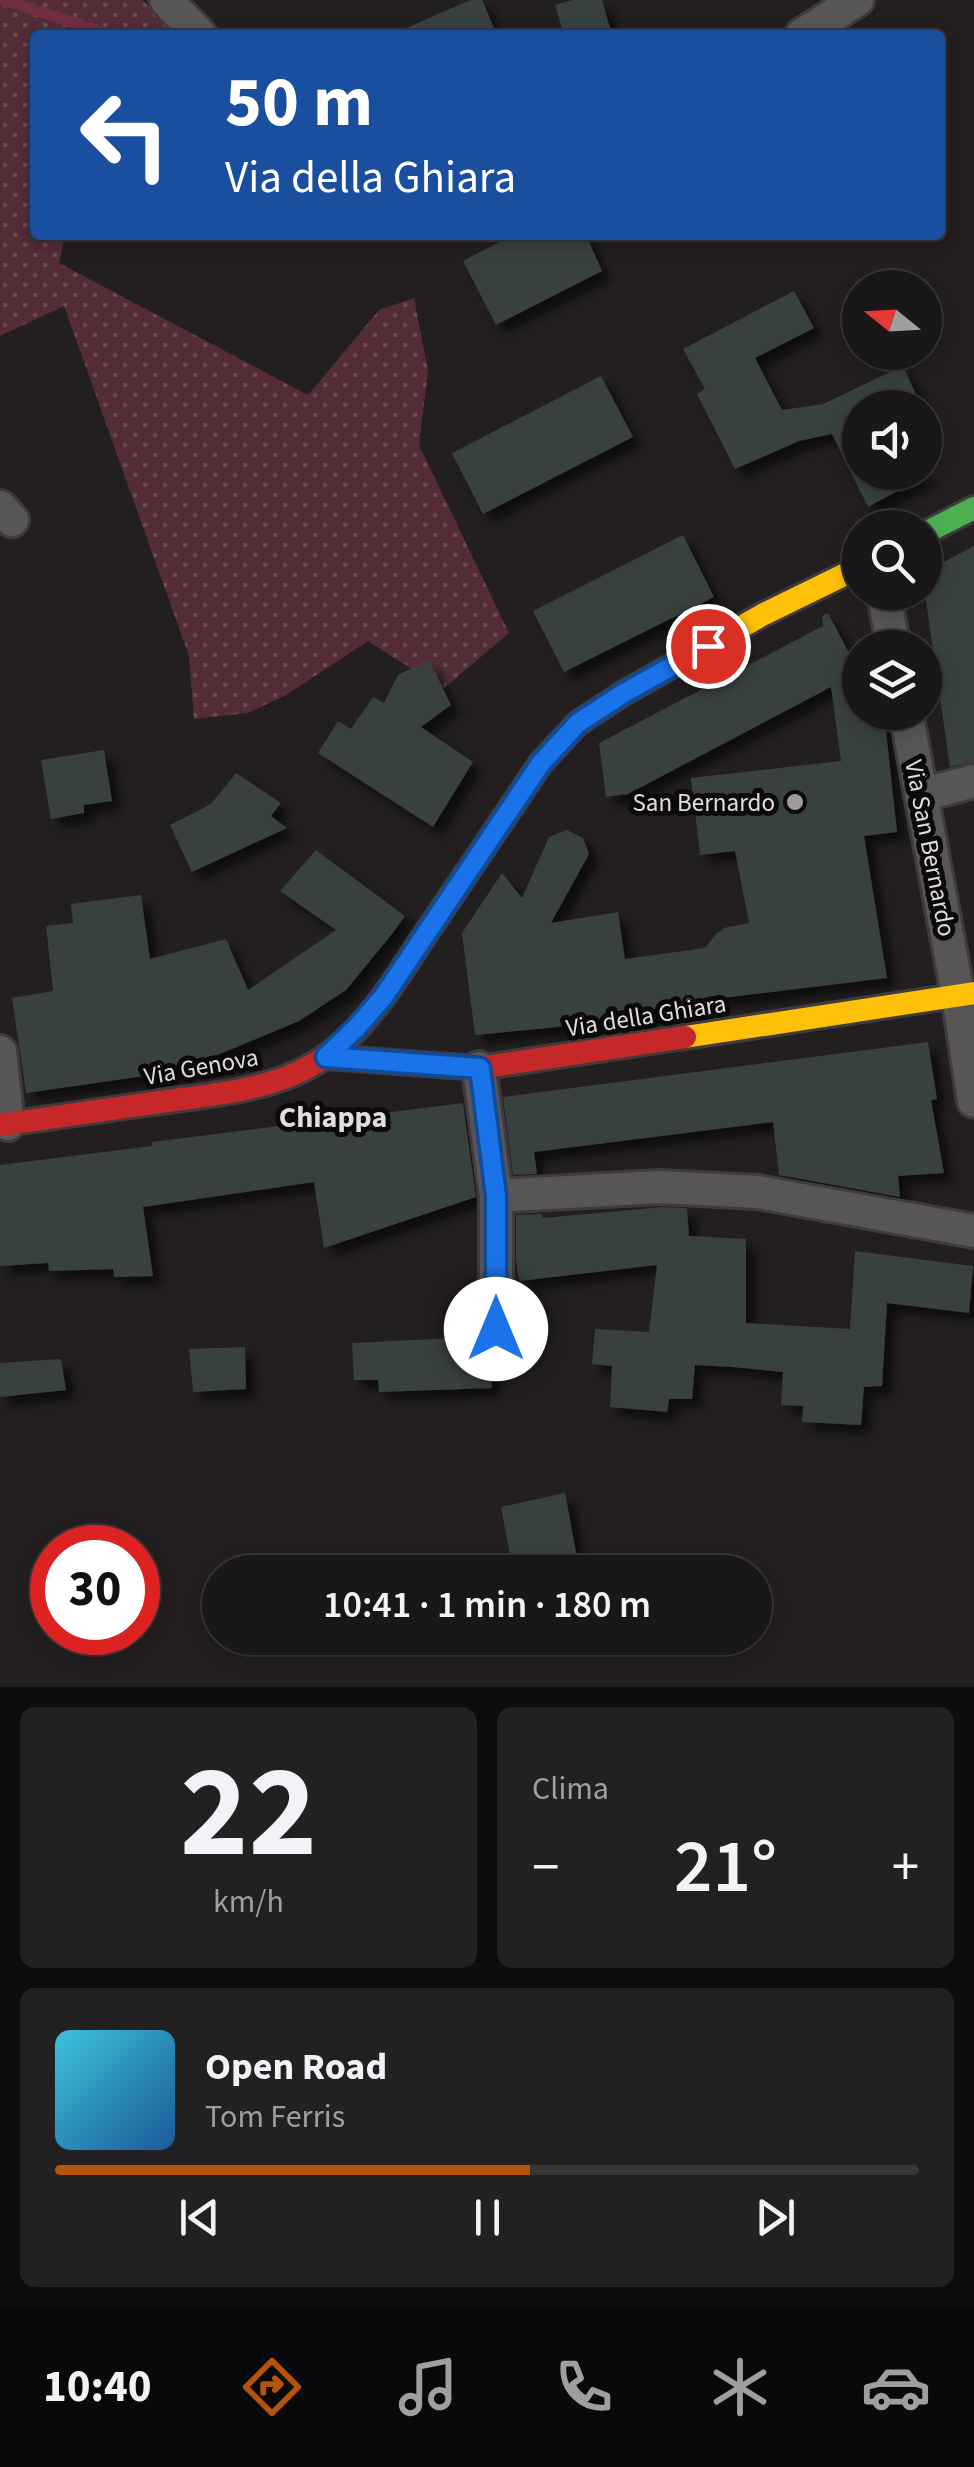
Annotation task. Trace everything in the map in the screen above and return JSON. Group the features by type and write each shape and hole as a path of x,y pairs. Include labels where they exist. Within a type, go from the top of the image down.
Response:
{"main road":[{"path":"942,524 974,508"},
{"name":"Via Genova","path":"4,1124 255,1088 326,1057 384,996 541,763 578,723 764,614 842,576"},
{"name":"Via della Ghiara","path":"326,1057 480,1068 966,994"}],"street":[{"path":"166,0 195,30"},
{"path":"810,30 857,0"},
{"name":"Via San Bernardo","path":"909,730 966,994 974,1102"},
{"path":"921,795 974,781"},
{"path":"0,1052 4,1124"},
{"path":"480,1068 496,1196 496,1329"},
{"path":"496,1196 660,1187 758,1192 974,1231"}],"shaded area":[{"path":"0,0 143,0 170,30 30,30 30,240 64,240 59,263 308,395 379,310 414,298 428,371 419,445 509,633 443,689 368,641 286,695 248,713 194,719 189,656 64,306 0,336"}],"building":[{"path":"470,0 482,0 495,30 402,30"},
{"path":"572,0 602,0 611,30 562,30 555,5"},
{"path":"503,240 588,240 602,271 496,325 463,261"},
{"path":"794,291 814,328 755,358 782,410 823,404 842,395 842,454 832,434 799,441 735,469 697,394 705,389 683,349"},
{"path":"895,370 905,370 914,390 852,390"},
{"path":"601,376 633,437 483,514 452,453"},
{"path":"860,490 899,490 868,507"},
{"path":"683,535 714,597 564,672 533,611"},
{"path":"974,546 974,762 950,767 942,712 942,630 930,630 927,610 942,610 942,563"},
{"path":"828,613 842,640 842,730 886,730 897,832 864,836 887,978 697,1001 698,1006 557,1027 475,1035 462,933 502,873 522,898 549,837 567,830 583,838 589,854 551,923 618,912 625,959 705,948 724,928 749,923 735,851 700,855 691,778 841,761 831,687 628,794 606,797 599,743 823,626 822,616"},
{"path":"429,660 451,705 421,727 473,762 433,827 318,753 338,721 351,729 373,697 384,703 398,675"},
{"path":"104,750 112,801 84,805 84,813 51,819 41,760"},
{"path":"236,773 281,803 271,816 287,828 192,872 170,825 211,804"},
{"path":"316,850 405,916 346,990 299,1021 179,1071 26,1093 12,998 53,991 46,926 73,923 71,904 141,895 150,959 226,939 248,990 336,930 280,891"},
{"path":"928,1042 937,1099 931,1100 944,1173 898,1176 900,1197 779,1175 773,1122 534,1152 537,1174 513,1175 503,1097"},
{"path":"463,1103 476,1197 324,1248 314,1182 143,1207 153,1276 114,1277 113,1269 49,1271 48,1263 0,1266 0,1165"},
{"path":"687,1208 689,1236 746,1239 746,1323 850,1329 855,1251 973,1266 969,1313 887,1303 882,1386 864,1387 861,1425 802,1422 803,1406 781,1405 783,1372 733,1367 695,1365 692,1399 669,1399 667,1412 610,1407 612,1366 592,1364 595,1329 649,1332 657,1265 519,1281 516,1215 542,1214 543,1218"},
{"path":"478,1337 489,1347 492,1388 379,1392 378,1380 354,1380 352,1343"},
{"path":"245,1347 246,1389 193,1392 189,1349"},
{"path":"61,1359 66,1390 0,1397 0,1363"},
{"path":"565,1493 577,1555 510,1555 501,1507"}],"waterway":[{"path":"4,0 97,30"}],"traffic: fast":[{"path":"942,524 974,508"}],"traffic: slow":[{"path":"425,935 541,763 578,723 764,614 842,576"},
{"path":"685,1037 974,993"}],"traffic: jam":[{"path":"0,1125 221,1094 266,1084 309,1067 357,1029 425,935"},
{"path":"326,1057 479,1068 685,1037"}],"place":[{"name":"San Bernardo","path":"795,802"}],"district":[{"name":"Chiappa","path":"333,1117"}],"route":[{"path":"496,1329 496,1196 480,1068 326,1057 384,996 541,763 578,723 708,646"}]}
